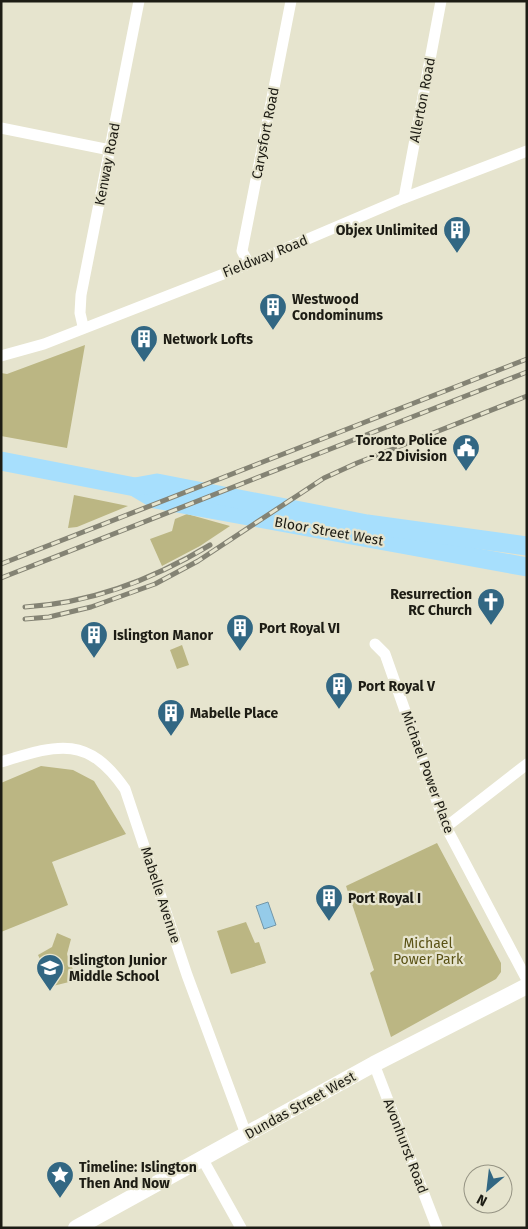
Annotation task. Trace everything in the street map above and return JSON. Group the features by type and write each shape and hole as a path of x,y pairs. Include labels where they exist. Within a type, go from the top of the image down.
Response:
{"main road":[{"name":"Bloor Street West","path":"1,461 135,487 155,499 527,567"},
{"name":"Bloor Street West","path":"135,487 157,483 367,524 527,546"},
{"name":"Dundas Street West","path":"76,1228 203,1160 246,1134 374,1064 527,986"}],"street":[{"name":"Kenway Road","path":"83,326 80,303 139,1"},
{"name":"Carysfort Road","path":"249,264 242,251 291,1"},
{"name":"Allerton Road","path":"404,198 441,1"},
{"path":"1,128 110,150"},
{"name":"Fieldway Road","path":"1,356 26,350 83,326 249,264 404,198 527,151"},
{"name":"Michael Power Place","path":"375,644 385,654 446,827 527,980"},
{"name":"Mabelle Avenue","path":"1,762 48,748 74,748 87,753 106,766 125,789 187,975 246,1134"},
{"path":"446,827 527,764"},
{"name":"Avonhurst Road","path":"374,1064 437,1228"},
{"path":"203,1160 241,1228"}],"green space":[{"path":"85,345 67,448 1,436 1,373 7,374"},
{"path":"74,495 128,506 77,527 68,528"},
{"path":"187,514 230,526 200,546 162,566 150,539 172,531 175,519"},
{"path":"182,645 189,665 177,669 170,650"},
{"path":"41,766 73,770 94,781 126,834 52,862 68,905 1,932 1,783"},
{"name":"Michael Power Park","path":"437,843 501,963 501,972 496,979 391,1037 370,973 374,970 346,886"},
{"path":"246,922 255,943 259,942 266,963 231,974 217,931"},
{"path":"57,933 71,939 67,954 77,980 53,986 38,955 52,947"}],"water":[{"path":"268,902 276,925 264,929 256,906"}],"railway":[{"path":"1,564 527,359"},
{"path":"1,578 527,372"},
{"path":"25,619 49,617 91,607 155,584 198,561 324,478 357,463 527,396"},
{"path":"25,607 74,601 121,588 166,569 210,545"}],"place":[{"name":"Objex Unlimited","path":"457,254"},
{"name":"Westwood Condominums","path":"273,331"},
{"name":"Network Lofts","path":"144,363"},
{"name":"Toronto Police - 22 Division","path":"466,472"},
{"name":"Resurrection RC Church","path":"491,626"},
{"name":"Port Royal VI","path":"240,652"},
{"name":"Islington Manor","path":"94,659"},
{"name":"Port Royal V","path":"339,710"},
{"name":"Mabelle Place","path":"171,737"},
{"name":"Port Royal I","path":"329,922"},
{"name":"Islington Junior Middle School","path":"50,992"},
{"name":"Timeline: Islington Then And Now","path":"60,1199"}]}
